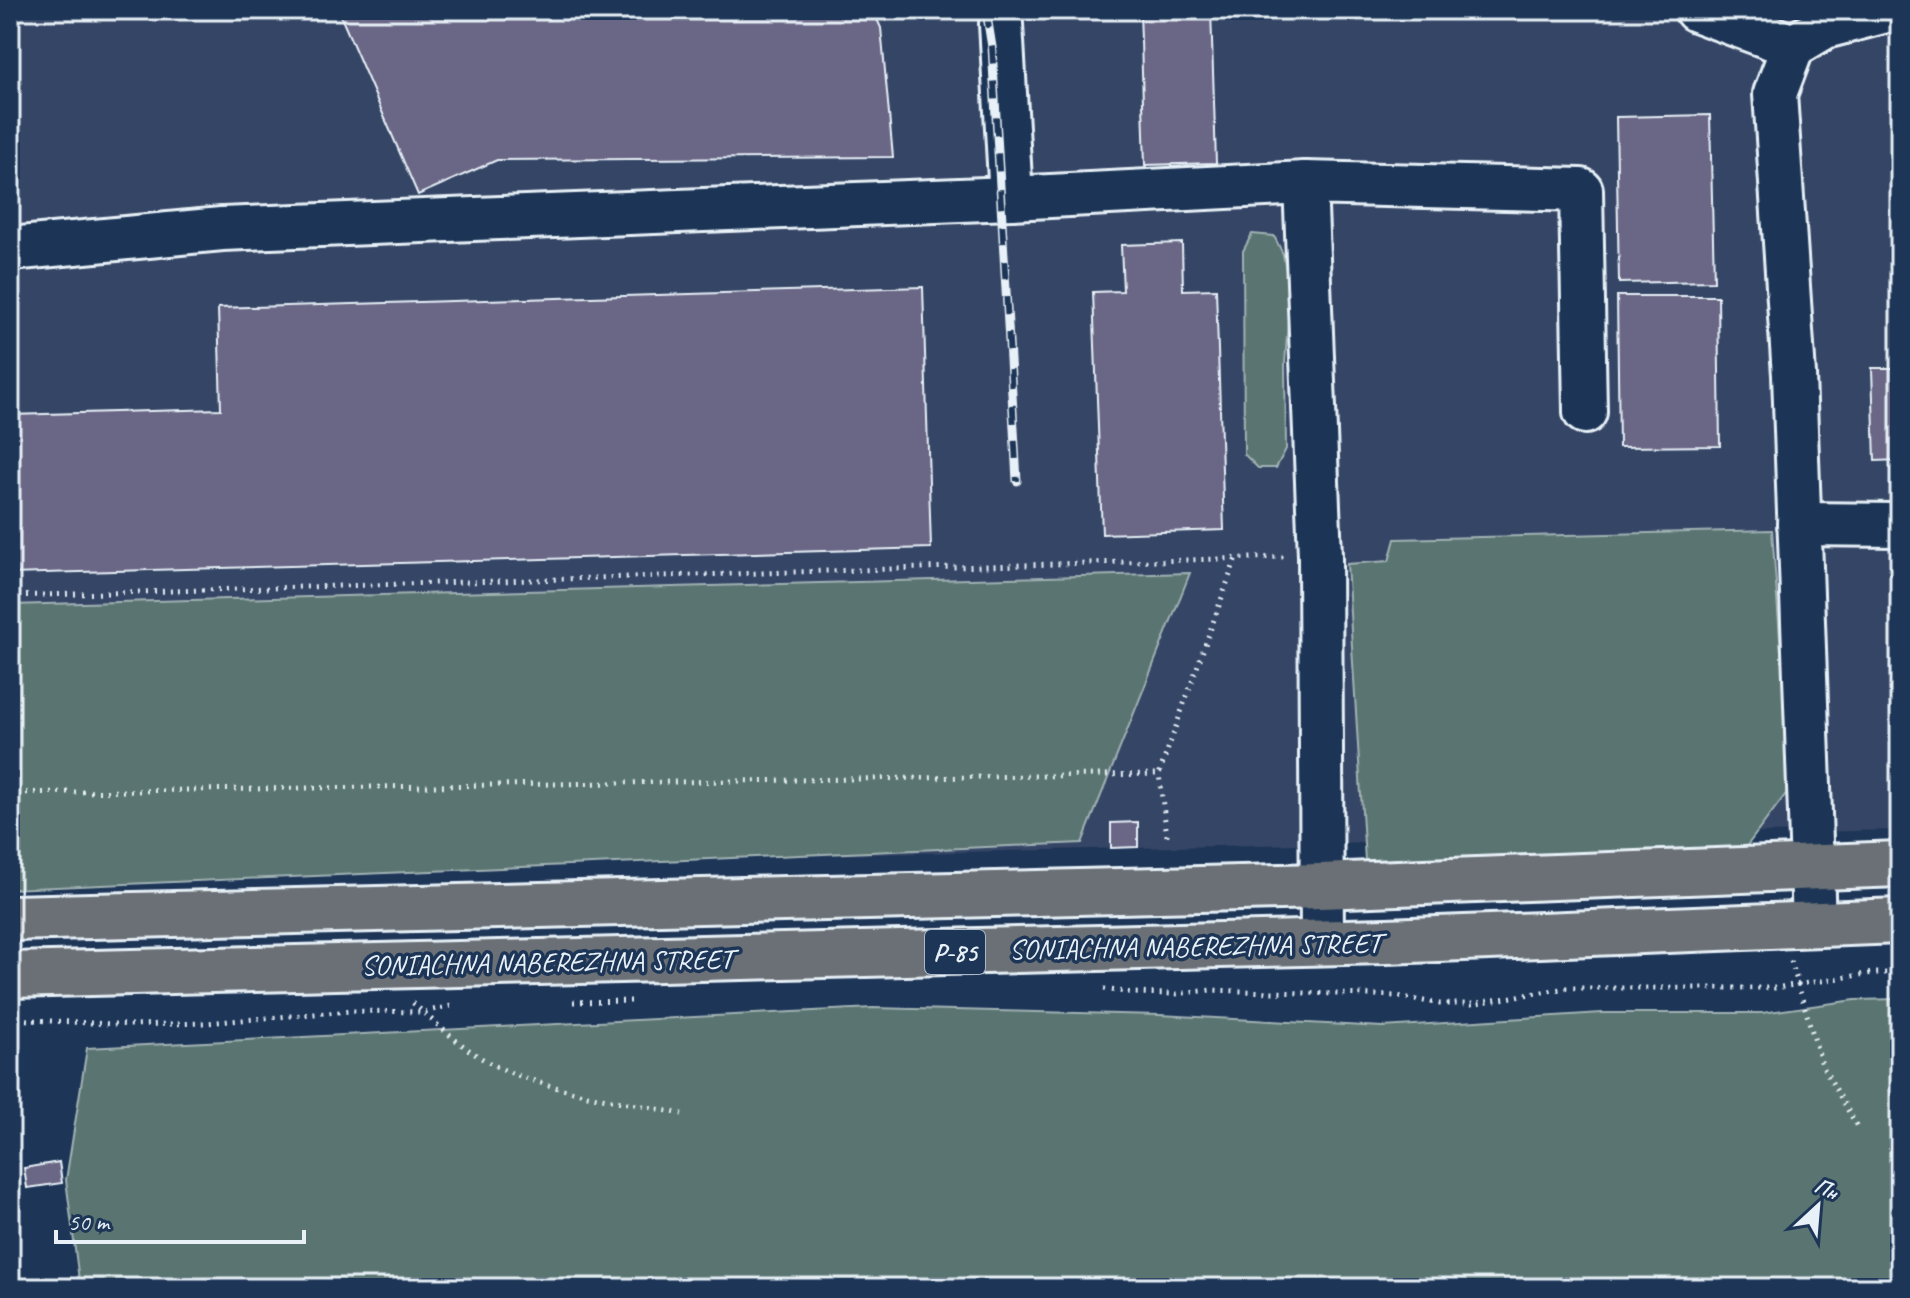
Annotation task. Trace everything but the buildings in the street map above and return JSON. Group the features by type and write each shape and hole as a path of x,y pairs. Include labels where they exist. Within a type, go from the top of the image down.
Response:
{"main road":[{"name":"SONIACHNA NABEREZHNA STREET","path":"10,918 1320,886 1900,864"},
{"name":"SONIACHNA NABEREZHNA STREET","path":"10,975 1322,943 1900,921"}],"lane":[{"path":"1696,10 1793,46"},
{"path":"1796,924 1811,866 1794,375 1775,94 1793,46 1825,27 1890,10"},
{"path":"1001,24 1011,198"},
{"path":"1305,183 1320,556 1322,943"},
{"path":"10,249 222,229 1011,198 1305,183 1581,190 1585,412"},
{"path":"1799,524 1900,525"}],"path":[{"path":"10,596 1320,556"},
{"path":"1167,836 1159,774 1236,558"},
{"path":"10,793 1159,774"},
{"path":"1796,924 1799,984 1822,1065 1857,1126"},
{"path":"369,966 455,1040 500,1068 549,1085 682,1114"},
{"path":"1100,989 1160,994 1211,990 1397,996 1456,1004 1566,988 1775,988 1900,973"},
{"path":"570,1002 633,1001"},
{"path":"10,1019 132,1025 351,1011 423,1012 462,1004"}],"shaded area":[{"path":"10,10 1900,10 1900,830 544,862 10,883"}],"green space":[{"path":"1252,234 1274,236 1283,254 1290,292 1285,364 1286,449 1276,468 1258,468 1244,454 1243,251"},
{"path":"1772,530 1791,787 1743,851 1365,861 1347,564 1389,561 1395,539"},
{"path":"1190,573 1082,843 10,889 10,605"},
{"path":"1900,999 1900,1288 80,1288 66,1180 87,1048 873,1008 1160,1015 1383,1027 1602,1013 1762,1013 1855,1000"}],"railway":[{"path":"986,10 992,47 1017,481"}]}
